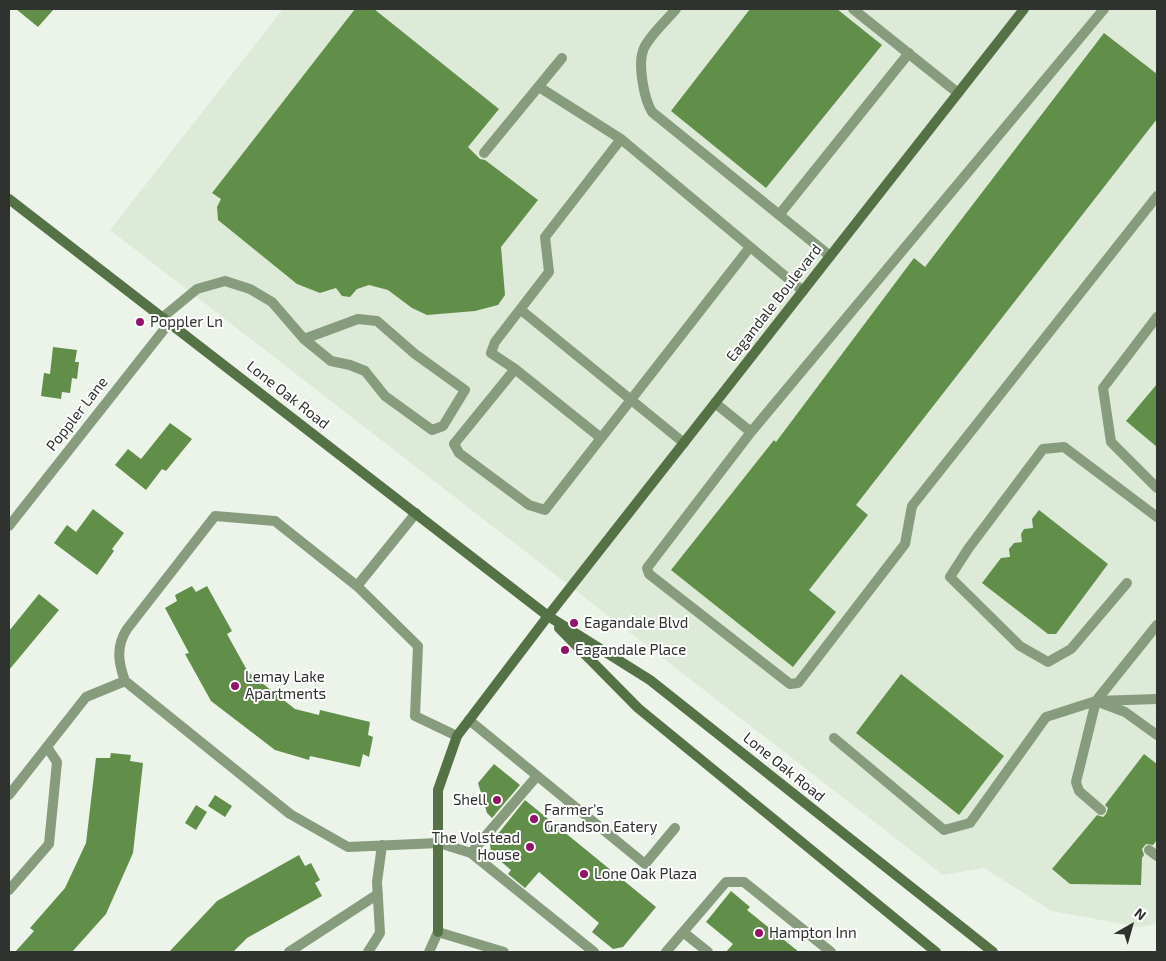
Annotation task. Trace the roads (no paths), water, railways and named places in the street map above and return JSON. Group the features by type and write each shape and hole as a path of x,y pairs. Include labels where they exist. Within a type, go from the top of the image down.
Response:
{"main road":[{"name":"Eagandale Boulevard","path":"548,616 1024,9"},
{"name":"Lone Oak Road","path":"9,199 167,319 548,616 650,680 993,952"},
{"name":"Lone Oak Road","path":"548,616 638,708 703,764 936,952"},
{"path":"438,932 438,790 457,736 548,616"}],"street":[{"path":"676,9 644,48 641,59 647,104 652,112 830,256"},
{"path":"853,9 958,93"},
{"path":"1104,9 751,432 647,571 790,684 794,684 905,544 912,506 1157,196"},
{"path":"780,215 909,53"},
{"path":"484,154 562,58"},
{"path":"539,86 621,139 803,291"},
{"path":"602,438 515,368 491,353 495,342 549,272 545,237 621,139"},
{"path":"515,368 454,444 460,453 529,505 545,510 750,247"},
{"name":"Poppler Lane","path":"9,526 167,319 197,289 225,281 250,289 272,302 304,339 331,361 350,365 365,371 385,396 432,430 443,426 465,390 415,354 377,321 358,319 304,339"},
{"path":"521,310 684,443"},
{"path":"1157,317 1103,388 1111,442 1157,488"},
{"path":"715,403 751,432"},
{"path":"1128,583 1071,649 1048,662 1020,646 950,577 968,548 1043,449 1064,447 1157,517"},
{"path":"357,586 416,513"},
{"path":"457,736 415,716 418,646 357,586 275,522 215,516 124,634 118,654 120,668 125,680 290,814 348,847 439,842 471,853 594,952"},
{"path":"1101,810 1078,791 1076,782 1096,701 1157,625"},
{"path":"9,795 86,697 125,680"},
{"path":"834,738 944,830 970,823 1046,717 1096,701 1157,699"},
{"path":"1096,701 1125,712 1157,735"},
{"path":"469,720 645,864 675,828"},
{"path":"9,890 49,844 57,762 47,747"},
{"path":"471,853 537,776"},
{"path":"368,952 380,933 378,894 382,845"},
{"path":"666,952 726,882 744,882 831,952"},
{"path":"289,952 378,894"},
{"path":"429,952 438,932 504,952"},
{"path":"683,932 708,952"}],"place":[{"name":"Poppler Ln","path":"140,322"},
{"name":"Eagandale Blvd","path":"574,623"},
{"name":"Eagandale Place","path":"565,650"},
{"name":"Lemay Lake Apartments","path":"235,686"},
{"name":"Shell","path":"497,800"},
{"name":"Farmer's Grandson Eatery","path":"534,819"},
{"name":"The Volstead House","path":"530,847"},
{"name":"Lone Oak Plaza","path":"584,874"},
{"name":"Hampton Inn","path":"759,933"}]}
